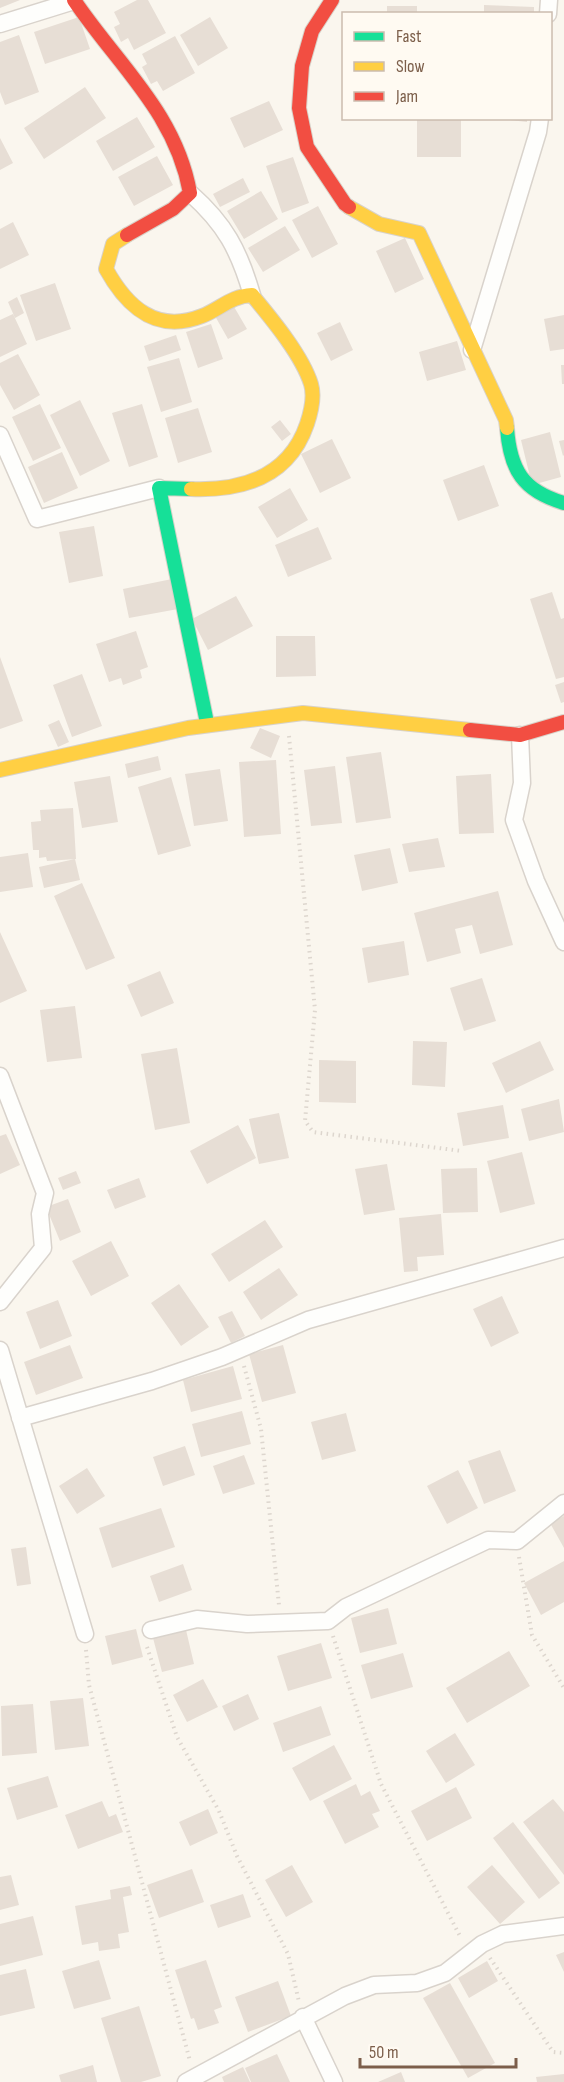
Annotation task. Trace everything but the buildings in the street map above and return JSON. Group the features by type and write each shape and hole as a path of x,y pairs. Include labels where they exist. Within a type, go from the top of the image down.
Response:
{"street":[{"path":"332,0 312,31 302,66 300,108 307,147 325,178 345,204 379,224 419,233 506,420 507,442 513,464 527,486 543,498 564,503"},
{"path":"0,24 74,1 168,127 189,175 190,193 179,207 157,220 130,231 112,244 106,269 127,304 153,321 179,322 201,316 236,295 252,295"},
{"path":"472,350 540,120"},
{"path":"0,435 37,519 159,488 207,490 232,487 260,480 285,461 301,437 312,410 312,384 266,310 252,295 243,263 230,236 209,210 190,193"},
{"path":"159,488 207,723"},
{"path":"0,770 207,723 287,714 303,713 520,735 564,722"},
{"path":"520,735 522,783 514,820 536,881 564,942"},
{"path":"0,1076 45,1193 40,1214 43,1248 0,1302"},
{"path":"20,1418 152,1381 239,1350 308,1320 564,1248"},
{"path":"0,1350 85,1634"},
{"path":"151,1630 196,1619 281,1623 328,1621 346,1607 488,1540 517,1541 564,1503"},
{"path":"190,2080 303,2017 374,1985 417,1983 446,1973 476,1949 503,1934 564,1926"},
{"path":"303,2017 334,2082"}],"path":[{"path":"287,714 315,1010 305,1121 312,1132 462,1151"},
{"path":"239,1350 261,1429 281,1623"},
{"path":"517,1541 532,1635 564,1688"},
{"path":"328,1621 381,1784 476,1949 553,2052 564,2053"},
{"path":"151,1630 145,1640 177,1737 219,1811 237,1856 288,1954 303,2017"},
{"path":"85,1634 89,1685 190,2080"}],"traffic: fast":[{"path":"507,428 511,456 521,477 538,492 564,503"},
{"path":"191,489 159,488 207,723"}],"traffic: slow":[{"path":"349,207 379,224 419,233 506,420 507,428"},
{"path":"127,235 113,244 106,269 114,283 133,305 157,319 171,322 186,321 202,316 232,300 252,295 301,361 311,384 313,399 307,424 299,442 276,468 245,483 228,487 191,489"},
{"path":"0,770 188,728 303,713 470,730"}],"traffic: jam":[{"path":"74,0 143,90 158,114 183,164 190,193 173,209 127,235"},
{"path":"332,0 312,31 302,66 299,108 307,147 349,207"},
{"path":"470,730 520,735 564,722"}]}
